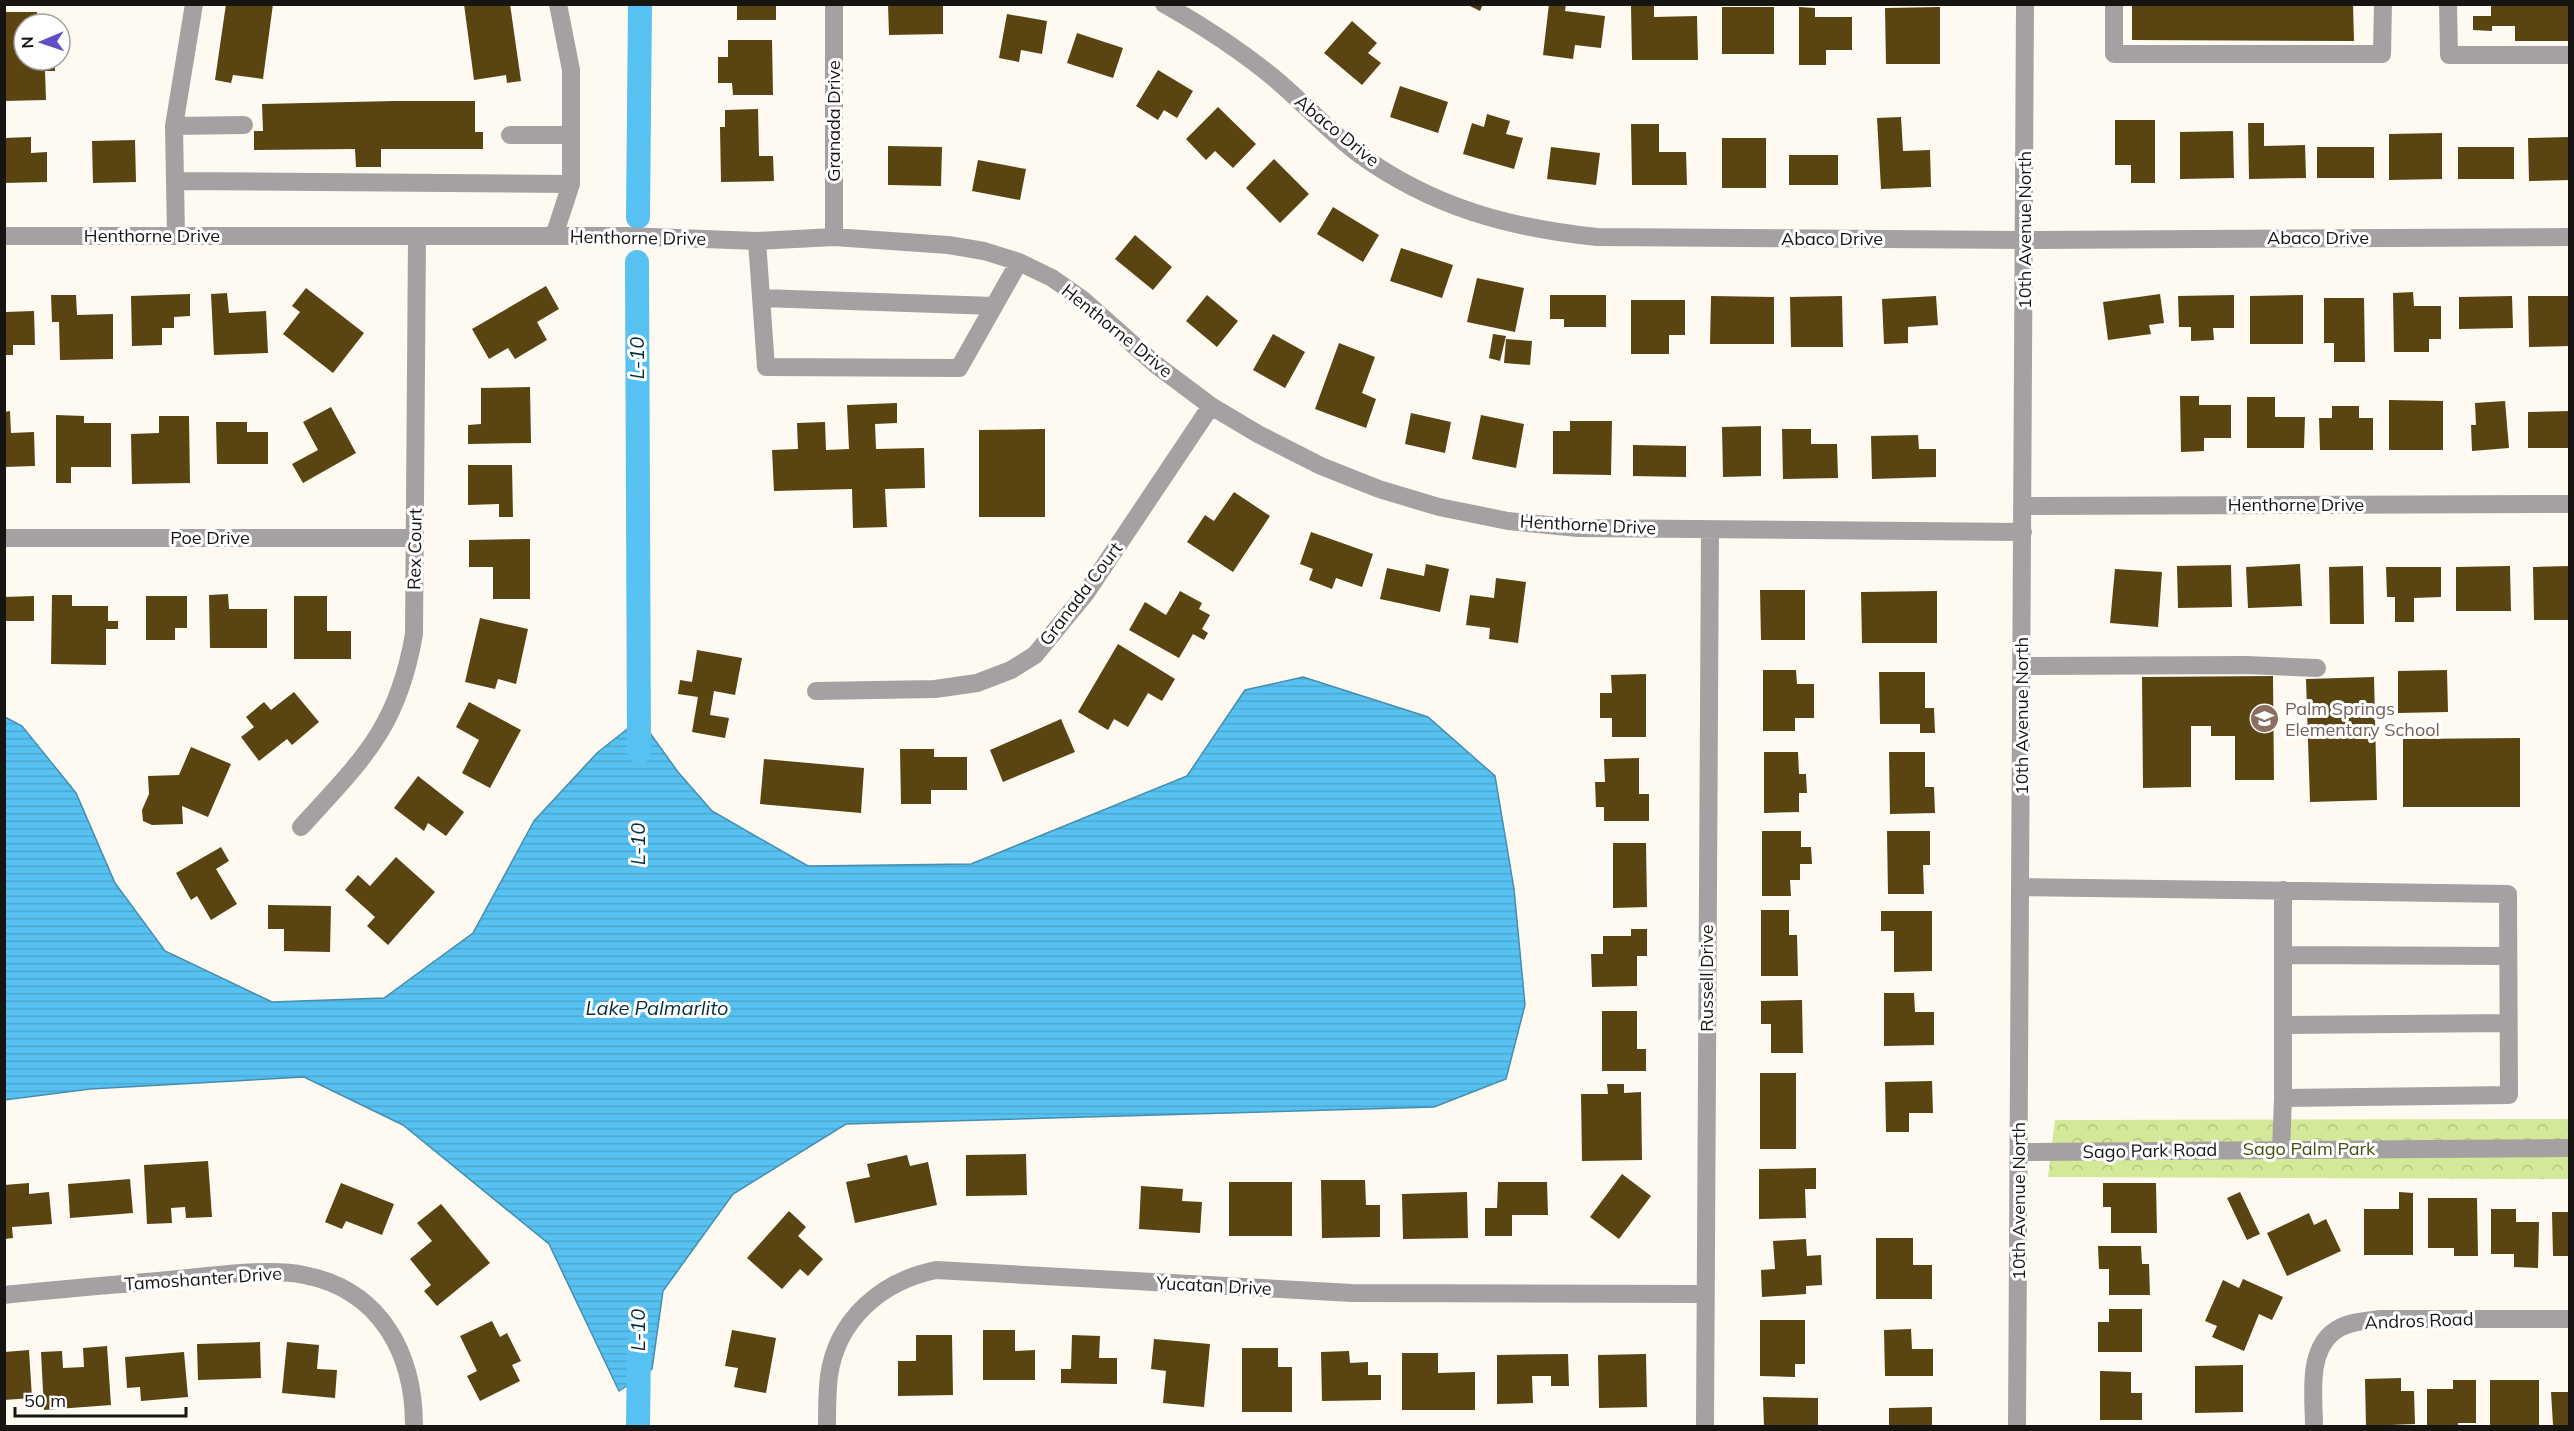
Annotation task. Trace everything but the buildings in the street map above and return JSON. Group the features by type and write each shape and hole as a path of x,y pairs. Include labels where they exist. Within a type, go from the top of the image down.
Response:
{"street":[{"path":"176,236 174,126 194,4"},
{"path":"554,236 571,184 571,70 558,4"},
{"name":"Granada Drive","path":"834,4 834,237"},
{"name":"Abaco Drive","path":"1164,4 1228,42 1275,79 1318,120 1360,154 1406,183 1490,219 1543,231 1597,237 2025,240 2570,237"},
{"name":"10th Avenue North","path":"2017,1426 2025,4"},
{"path":"2114,4 2114,54 2382,54 2383,4"},
{"path":"2448,4 2449,55 2570,55"},
{"path":"174,126 244,125"},
{"path":"510,135 571,135"},
{"path":"175,180 571,184"},
{"name":"Henthorne Drive","path":"4,236 625,236 757,241 834,237 948,245 984,251 1019,262 1052,278 1082,299 1155,364 1212,406 1258,434 1321,466 1379,489 1439,507 1508,521 1578,528 2023,532"},
{"name":"Rex Court","path":"301,827 361,761 382,733 397,702 408,668 414,634 417,236"},
{"path":"757,241 766,367 959,368 1019,262"},
{"path":"761,298 994,306"},
{"name":"Granada Court","path":"816,691 935,689 977,683 1011,670 1035,655 1086,593 1212,406"},
{"name":"Henthorne Drive","path":"2023,506 2570,504"},
{"name":"Russell Drive","path":"1705,1426 1710,530"},
{"name":"Poe Drive","path":"4,538 415,538"},
{"path":"2022,666 2246,665 2318,668"},
{"path":"2021,887 2508,894 2508,1095 2283,1098"},
{"path":"2281,1150 2283,891"},
{"path":"2283,955 2508,956"},
{"path":"2283,1025 2508,1023"},
{"name":"Sago Park Road","path":"2019,1152 2570,1148"},
{"name":"Yucatan Drive","path":"827,1426 827,1393 832,1360 841,1338 854,1317 865,1305 890,1286 920,1273 936,1270 1352,1293 1705,1294"},
{"name":"Tamoshanter Drive","path":"4,1295 229,1275 287,1273 320,1279 336,1285 364,1303 387,1327 398,1344 413,1391 414,1426"},
{"name":"Andros Road","path":"2314,1426 2315,1369 2321,1348 2332,1333 2352,1323 2380,1319 2570,1319"}],"green space":[{"name":"Sago Palm Park","path":"2569,1119 2569,1179 2048,1177 2055,1120"}],"water":[{"name":"Lake Palmarlito","path":"1303,677 1428,717 1495,776 1514,889 1525,1005 1506,1079 1434,1107 846,1124 733,1194 663,1291 652,1369 619,1391 549,1244 403,1125 304,1077 90,1089 5,1100 5,717 22,726 76,793 115,883 165,951 272,1002 384,998 473,933 534,821 597,753 640,719 678,772 712,811 808,866 971,864 1187,776 1245,690"}],"waterway":[{"name":"L-10","path":"638,217 640,4"},
{"name":"L-10","path":"637,262 639,752"},
{"name":"L-10","path":"638,1426 639,1345"}],"place":[{"name":"Palm Springs Elementary School","path":"2264,719"}]}
